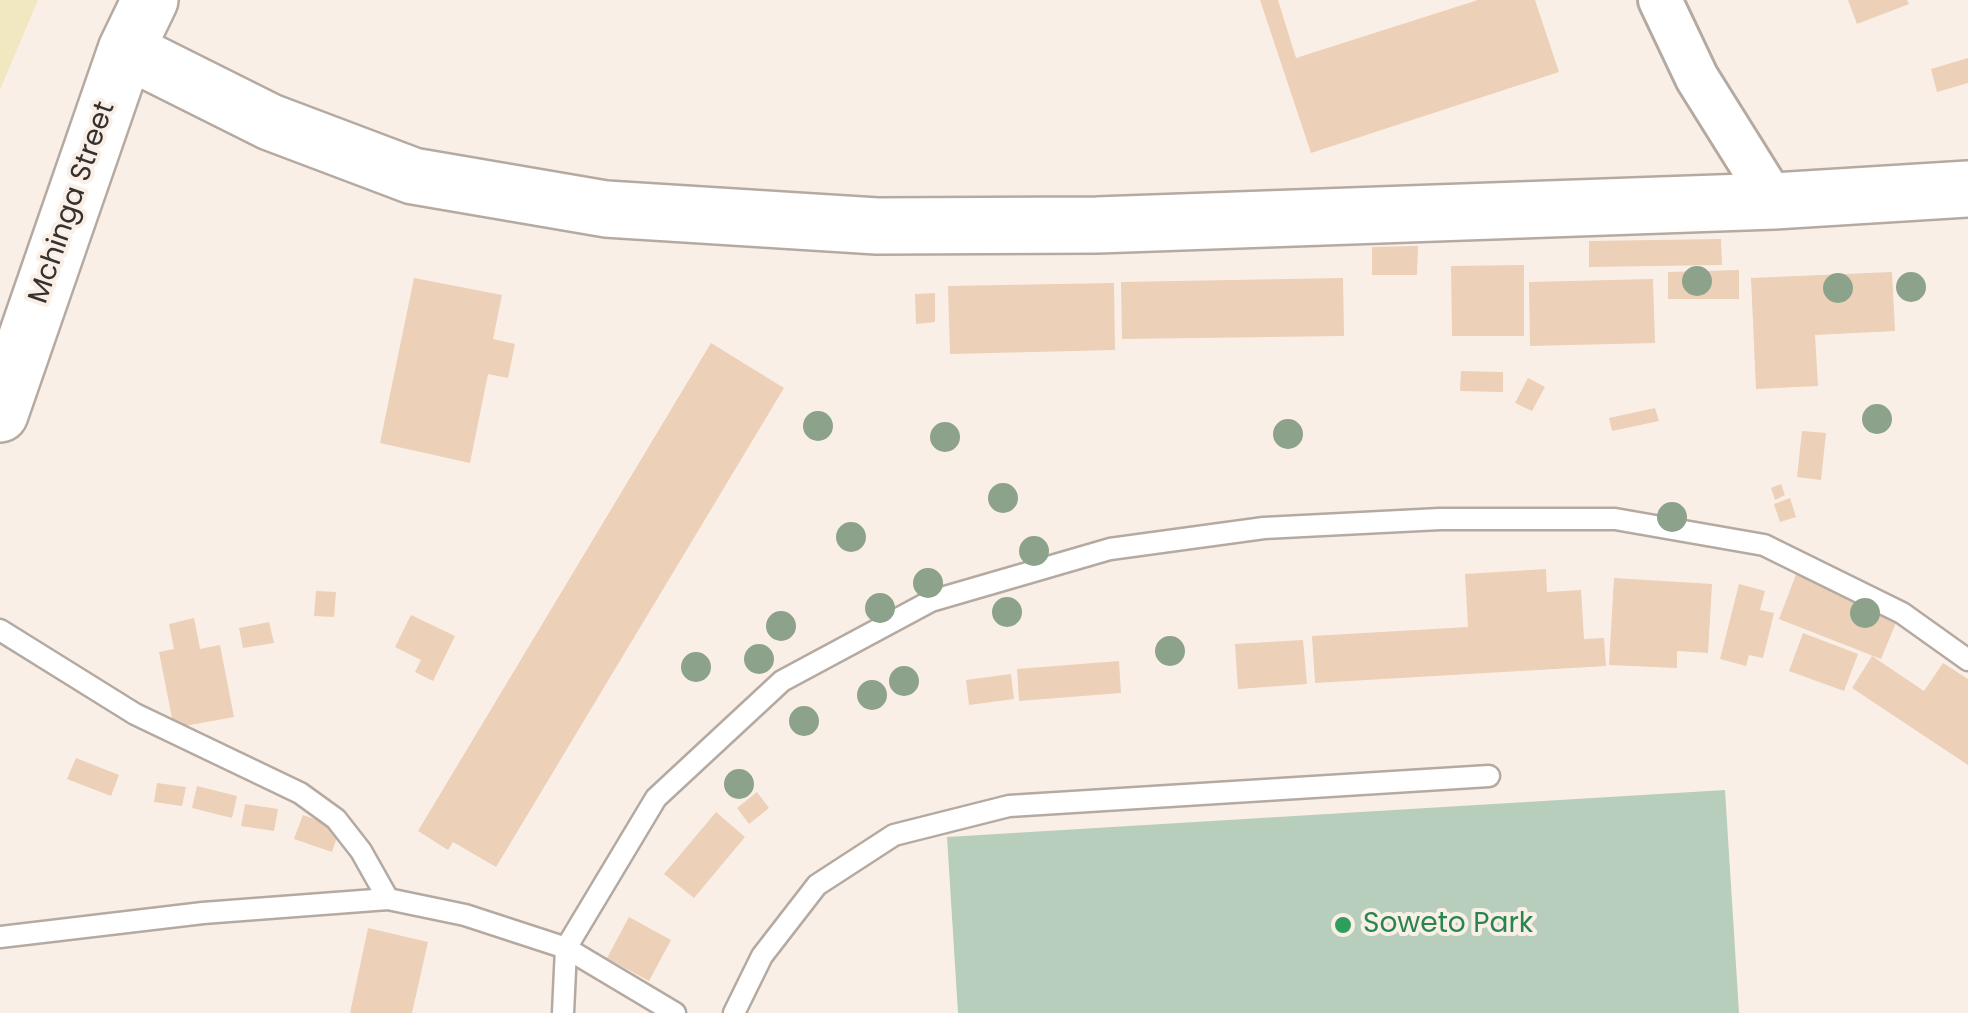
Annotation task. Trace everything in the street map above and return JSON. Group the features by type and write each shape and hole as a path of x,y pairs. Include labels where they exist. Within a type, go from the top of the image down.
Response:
{"main road":[{"name":"Mchinga Street","path":"0,414 126,50 150,0"},
{"path":"126,50 270,122 414,176 606,209 877,226 1097,225 1968,189"}],"street":[{"path":"1660,0 1697,78 1774,200"}],"lane":[{"path":"563,1013 566,948 656,798 782,681 931,602 1110,549 1264,528 1440,520 1615,519 1764,545 1902,613 1968,660"},
{"path":"0,630 135,714 300,793 336,819 361,851 388,900"},
{"path":"734,1013 762,956 817,885 894,836 1009,806 1489,776"},
{"path":"0,938 203,913 388,900 466,915 566,948 675,1013"}],"green space":[{"name":"Soweto Park","path":"1725,790 1739,1013 958,1013 947,837"}],"sand":[{"path":"0,0 38,0 0,90"}],"building":[{"path":"1260,0 1278,0 1296,58 1478,0 1535,0 1559,72 1311,153"},
{"path":"1848,0 1907,0 1909,4 1857,24"},
{"path":"1968,58 1968,83 1937,92 1931,69"},
{"path":"1721,239 1722,265 1589,267 1589,241"},
{"path":"1418,246 1417,275 1372,275 1372,247"},
{"path":"1524,265 1524,336 1452,336 1451,266"},
{"path":"1739,270 1739,299 1668,299 1668,272"},
{"path":"1892,272 1895,331 1815,335 1818,386 1756,389 1751,278"},
{"path":"414,278 502,295 493,339 515,344 508,378 488,374 470,463 380,443"},
{"path":"1343,278 1344,336 1122,339 1121,282"},
{"path":"1653,279 1655,343 1530,346 1529,282"},
{"path":"1114,283 1115,350 950,354 948,286"},
{"path":"935,293 935,322 916,324 915,294"},
{"path":"711,343 784,388 496,867 453,842 448,850 418,831"},
{"path":"1461,371 1503,372 1503,392 1460,391"},
{"path":"1528,378 1545,387 1532,411 1515,403"},
{"path":"1655,408 1659,421 1612,431 1609,418"},
{"path":"1802,431 1826,433 1821,480 1797,477"},
{"path":"1781,484 1785,495 1775,500 1771,488"},
{"path":"1790,498 1796,517 1780,522 1774,504"},
{"path":"1546,569 1547,592 1581,590 1584,639 1604,638 1606,666 1315,683 1312,636 1468,627 1465,574"},
{"path":"1797,572 1900,613 1881,659 1779,619"},
{"path":"1614,578 1712,584 1708,653 1677,651 1677,668 1609,665"},
{"path":"1739,584 1765,591 1760,610 1774,613 1763,658 1749,655 1746,666 1720,659"},
{"path":"316,591 336,592 334,617 314,616"},
{"path":"411,615 455,636 433,681 415,672 421,660 395,647"},
{"path":"194,618 200,649 220,645 234,717 174,728 159,652 174,649 169,624"},
{"path":"269,622 274,643 243,648 239,628"},
{"path":"1803,633 1858,654 1844,691 1789,671"},
{"path":"1303,640 1307,684 1238,689 1235,644"},
{"path":"1872,656 1924,691 1943,663 1968,679 1968,765 1852,688"},
{"path":"1119,661 1121,693 1019,701 1017,669"},
{"path":"1011,674 1014,699 969,705 966,680"},
{"path":"76,758 119,775 111,796 67,779"},
{"path":"157,783 186,787 182,806 154,802"},
{"path":"197,786 237,796 232,818 192,808"},
{"path":"757,792 769,808 749,824 737,808"},
{"path":"245,804 278,809 274,831 241,826"},
{"path":"716,812 745,837 694,898 664,874"},
{"path":"303,815 340,828 332,852 294,839"},
{"path":"629,917 671,940 649,981 607,958"},
{"path":"368,928 428,942 412,1013 350,1013"}],"place":[{"name":"Soweto Park","path":"1343,925"}]}
